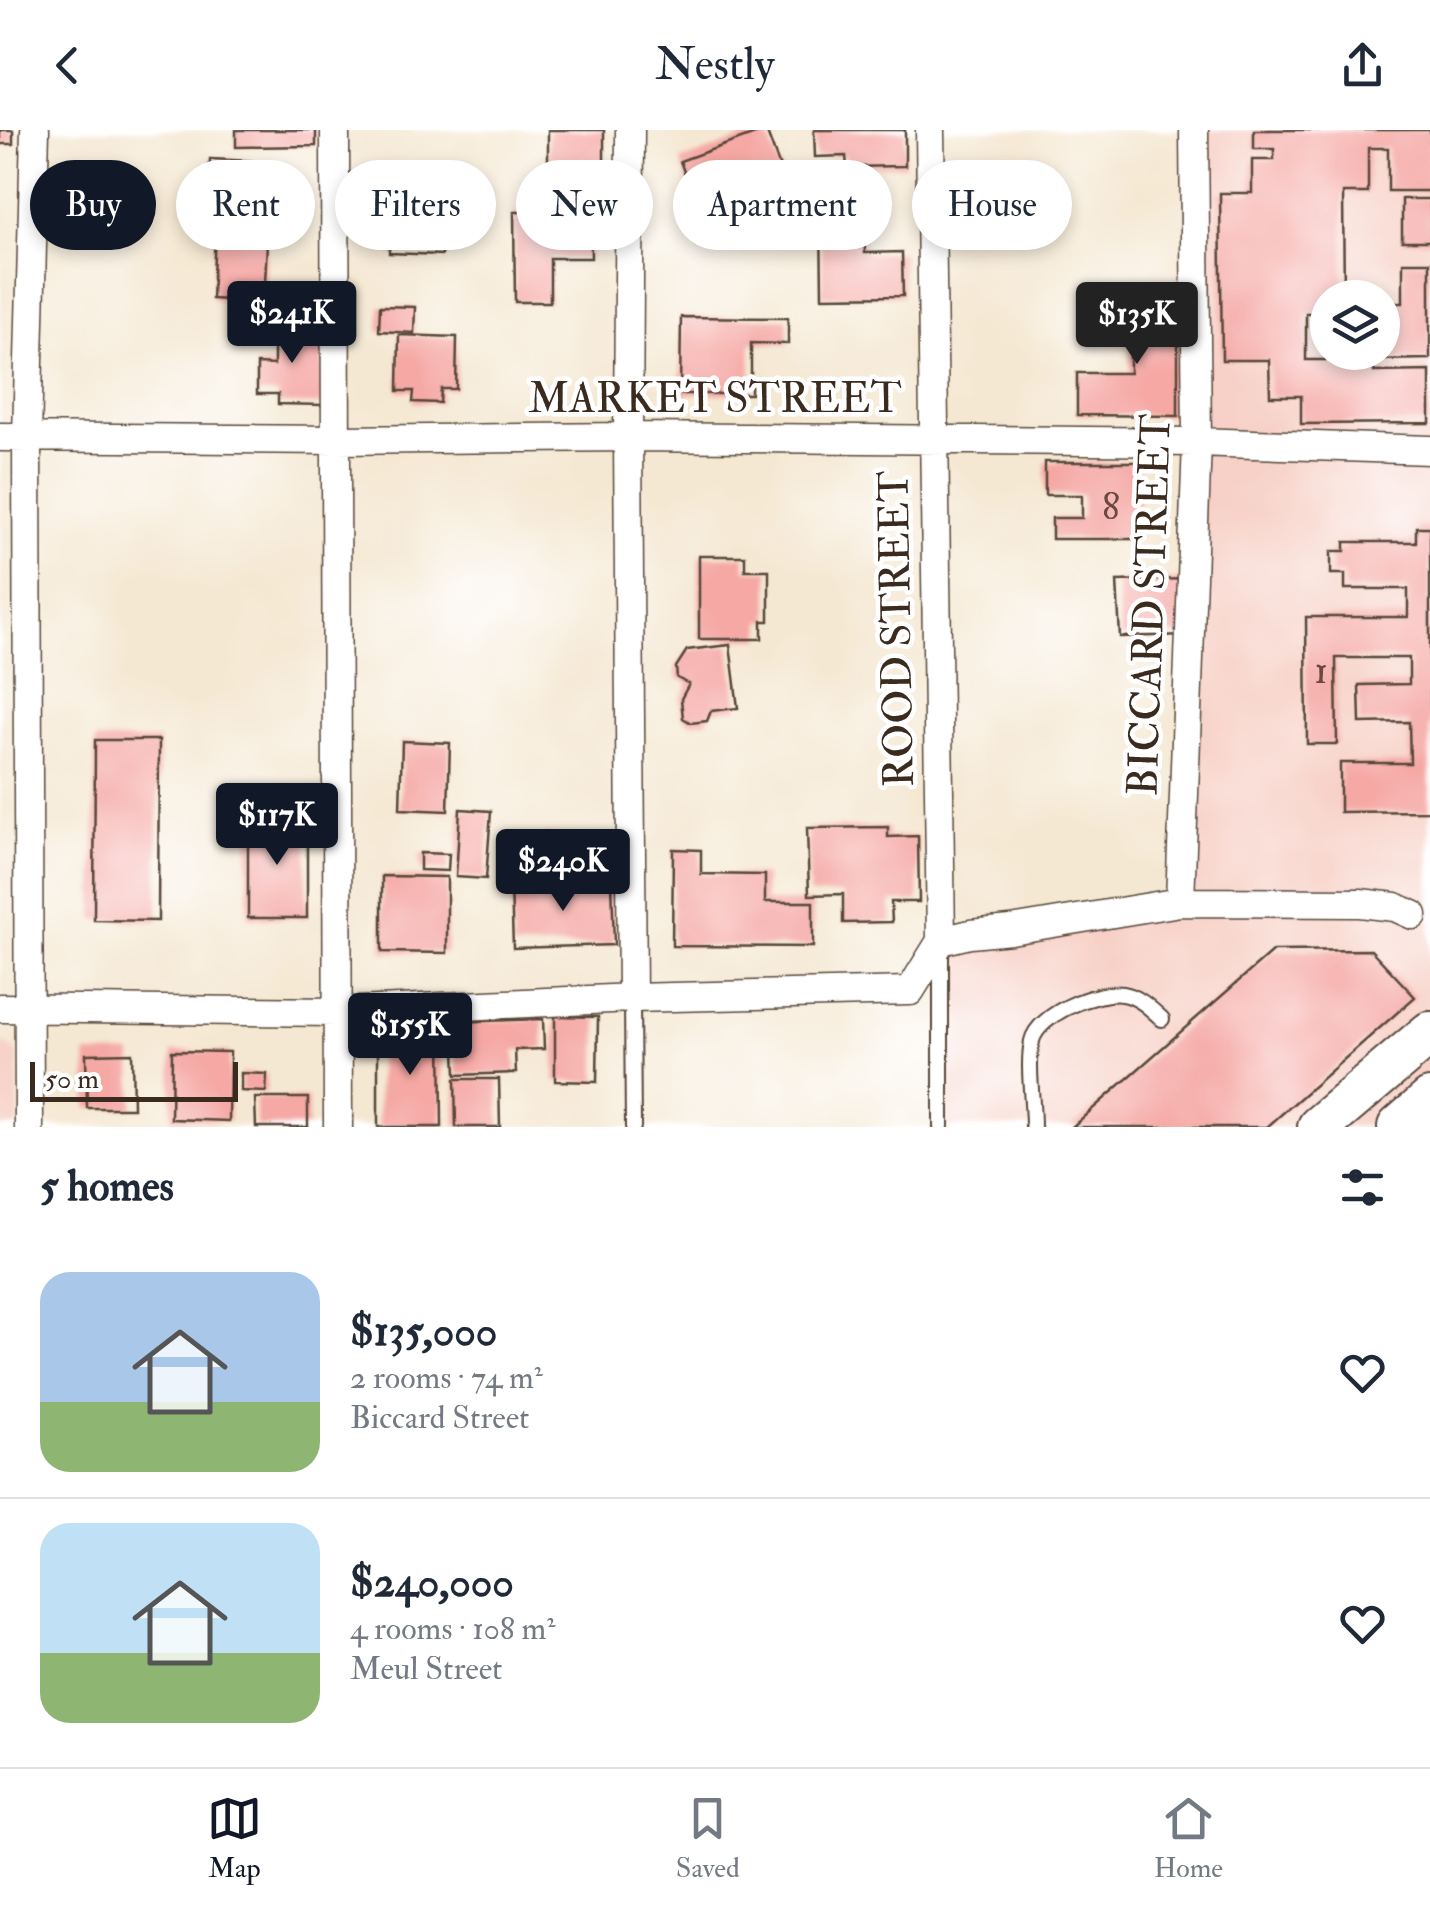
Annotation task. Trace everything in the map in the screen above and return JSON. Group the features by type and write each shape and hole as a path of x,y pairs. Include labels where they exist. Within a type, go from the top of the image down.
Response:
{"main road":[{"path":"1319,1127 1430,1034"},
{"path":"1399,1127 1430,1100"}],"street":[{"path":"30,1127 14,1009 13,436 35,130"},
{"path":"335,130 339,440 338,1127"},
{"path":"630,130 632,998"},
{"name":"ROOD STREET","path":"930,130 940,941"},
{"name":"BICCARD STREET","path":"1180,902 1196,442 1194,130"},
{"name":"MARKET STREET","path":"13,436 1196,442 1430,450"},
{"path":"14,1009 336,1012 632,998 910,992 940,941 970,934 1180,902 1360,903 1396,907 1412,914"}],"lane":[{"name":"ROOD STREET","path":"940,941 942,1127"},
{"path":"1033,1127 1032,1042 1038,1028 1064,1007 1122,993 1137,999 1162,1019"},
{"path":"632,998 633,1127"}],"shaded area":[{"path":"1194,130 1430,130 1430,1127 941,1127 941,941 1180,901"},
{"path":"0,1040 18,1053 18,1127 0,1127"}],"building":[{"path":"0,130 13,130 13,144 0,144"},
{"path":"236,130 316,130 316,146 236,147"},
{"path":"548,130 604,130 604,160 548,160"},
{"path":"766,130 777,160 683,160"},
{"path":"814,130 905,130 905,166 892,166 892,160 815,157"},
{"path":"1254,130 1430,130 1430,191 1388,191 1388,148 1368,148 1368,193 1343,193 1344,280 1310,280 1306,360 1310,360 1310,370 1430,371 1430,423 1301,424 1301,396 1270,396 1269,360 1222,360 1220,193 1252,193 1252,160 1274,160 1274,149 1254,149"},
{"path":"1402,199 1430,199 1430,241 1402,241"},
{"path":"514,212 516,250 591,250 591,258 550,258 550,302 515,302"},
{"path":"214,250 267,250 264,302 212,299"},
{"path":"389,250 442,250 442,255"},
{"path":"821,250 902,252 903,296 822,297"},
{"path":"1403,262 1430,262 1430,359 1400,360"},
{"path":"380,306 415,307 414,333 379,331"},
{"path":"1101,308 1178,308 1178,416 1077,415 1077,373 1130,373 1130,334 1101,334"},
{"path":"681,317 788,318 788,344 751,343 751,394 680,394"},
{"path":"258,324 283,324 283,333 324,334 323,405 278,404 278,394 257,394 257,364 274,365 274,345 258,345"},
{"path":"399,335 457,337 456,389 441,389 440,403 413,402 414,391 398,391"},
{"path":"1045,462 1139,462 1139,539 1052,539 1052,518 1082,518 1082,495 1045,495"},
{"path":"1416,527 1430,527 1430,811 1340,812 1340,763 1410,763 1409,722 1360,723 1359,685 1409,684 1409,658 1336,658 1337,744 1307,744 1306,617 1408,617 1408,589 1345,589 1345,574 1331,574 1331,551 1345,551 1345,542 1416,542"},
{"path":"699,556 745,556 745,570 769,570 769,621 762,621 762,639 699,639"},
{"path":"1186,579 1188,635 1120,637 1117,581"},
{"path":"730,645 738,708 711,711 707,721 691,723 683,718 681,699 689,684 677,678 676,667 687,650"},
{"path":"95,740 159,740 158,921 94,920"},
{"path":"402,741 450,743 448,811 400,809"},
{"path":"460,809 491,811 486,879 456,877"},
{"path":"248,817 307,818 307,918 248,918"},
{"path":"888,827 888,837 918,836 919,902 891,902 892,922 843,923 843,894 809,895 807,828"},
{"path":"543,834 582,838 580,864 541,861"},
{"path":"673,849 701,850 701,874 765,875 765,902 813,902 813,947 672,946"},
{"path":"420,853 449,854 448,871 420,870"},
{"path":"382,876 447,877 447,953 382,952"},
{"path":"612,881 614,945 513,948 511,884"},
{"path":"1371,950 1415,997 1267,1127 1072,1127 1273,951"},
{"path":"555,1016 598,1017 597,1082 555,1081"},
{"path":"543,1019 544,1049 515,1050 516,1073 456,1075 454,1022"},
{"path":"441,1029 442,1127 378,1127 378,1030"},
{"path":"172,1051 230,1052 229,1121 171,1119"},
{"path":"132,1053 133,1108 87,1108 86,1054"},
{"path":"241,1073 267,1074 266,1092 241,1091"},
{"path":"455,1079 499,1079 500,1127 456,1127"},
{"path":"255,1098 308,1098 308,1127 256,1127"}]}
